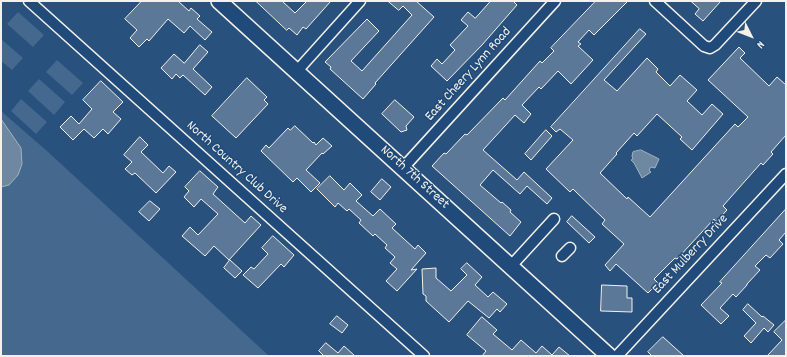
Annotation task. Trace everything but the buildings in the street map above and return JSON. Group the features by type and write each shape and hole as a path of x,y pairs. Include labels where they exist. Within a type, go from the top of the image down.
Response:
{"main road":[{"name":"North 7th Street","path":"219,1 609,356"}],"street":[{"name":"North Country Club Drive","path":"30,1 424,356"},
{"path":"297,71 360,1"},
{"name":"East Cheery Lynn Road","path":"403,168 555,1"},
{"path":"654,1 704,46 710,48 715,45 756,1"},
{"name":"East Mulberry Drive","path":"617,356 786,174"},
{"path":"511,266 554,219"},
{"path":"562,256 570,248"}],"shaded area":[{"path":"18,12 44,35 33,47 7,24"},
{"path":"1,39 23,58 12,70 1,61"},
{"path":"57,60 83,83 72,95 46,72"},
{"path":"39,79 65,102 54,115 28,91"},
{"path":"21,99 47,122 36,134 11,111"},
{"path":"1,111 47,151 269,356 1,356"},
{"path":"1,119 21,148 22,164 18,175 9,185 1,187"},
{"path":"641,150 659,159 655,168 651,167 649,170 651,172 642,178 631,160 633,159 633,152"}]}
